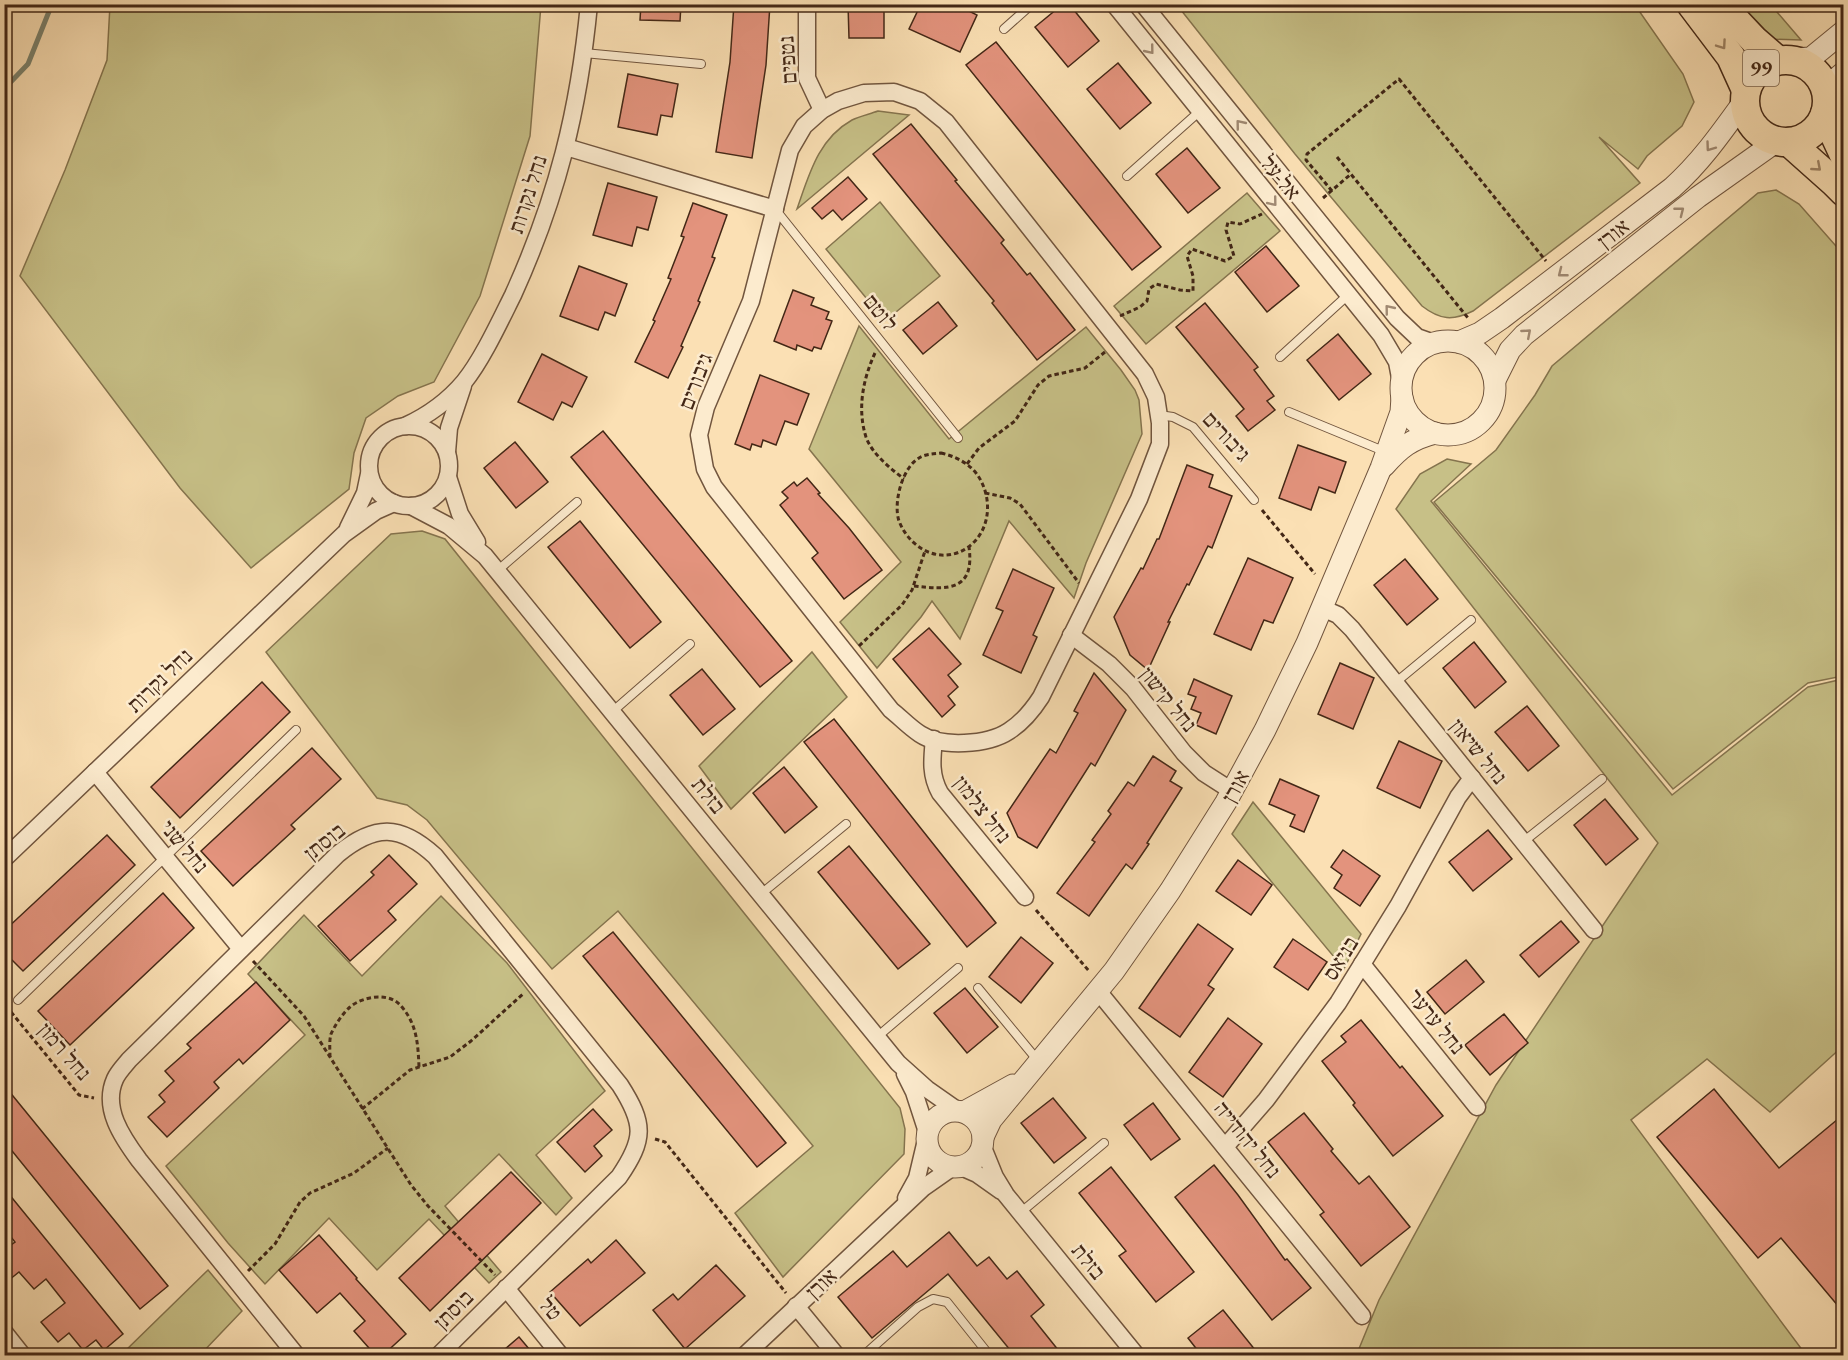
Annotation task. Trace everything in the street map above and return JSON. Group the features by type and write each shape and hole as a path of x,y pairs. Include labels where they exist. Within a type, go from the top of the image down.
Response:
{"highway":[{"name":"99","path":"1691,4 1731,57 1745,95 1750,122 1766,137 1783,142 1844,192"},
{"name":"99","path":"1720,4 1754,40 1783,60"},
{"name":"99","path":"1745,95 1750,80 1765,65 1783,60 1802,62 1812,68 1825,86 1827,107 1844,155"},
{"path":"1783,142 1801,140 1812,134 1820,125 1827,107"}],"street":[{"name":"נחל נקרות","path":"447,452 449,428 464,382 503,316 532,251 554,193 566,147 584,53 590,4"},
{"name":"נטפים","path":"807,4 807,78 822,110"},
{"name":"אל-על","path":"1114,4 1389,347 1397,362 1402,390"},
{"name":"אל-על","path":"1143,4 1397,318 1417,337 1434,343"},
{"path":"1783,60 1811,58 1844,31"},
{"path":"1827,107 1832,82 1844,72"},
{"name":"גיבורים","path":"894,92 920,101 946,123 1145,374 1155,397 1160,444 1140,499 1041,697 1030,715 1008,733 982,742 951,744 921,735 891,710 714,488 705,469 699,435 706,407 751,301 775,209 790,150 804,126 822,110 838,101 864,93 894,92"},
{"name":"אורן","path":"1459,342 1480,333 1558,276 1692,170 1745,95"},
{"name":"אורן","path":"1495,380 1510,350 1524,335 1698,197 1783,142"},
{"path":"566,147 775,209"},
{"path":"1447,341 1459,342 1471,347 1481,355 1489,365 1495,380 1495,396 1490,411 1480,423 1466,432 1451,435 1435,434 1421,427 1413,419 1402,390 1409,363 1424,348 1434,343 1447,341"},
{"name":"נחל נקרות","path":"405,426 429,414 464,382"},
{"name":"אורן","path":"983,1141 991,1120 1100,989 1170,891 1232,791 1288,683 1326,600 1384,461 1401,412 1402,390"},
{"path":"405,426 419,427 432,433 441,441 447,452 448,477 437,495 429,501 411,506 394,503 383,497 374,487 369,474 369,460 373,447 392,429 405,426"},
{"name":"אורן","path":"1384,461 1415,439 1435,434"},
{"name":"נחל נקרות","path":"345,534 365,493 369,474"},
{"name":"בזלת","path":"448,477 460,514 485,556 497,571 898,1063 927,1089 961,1111"},
{"name":"נחל נקרות","path":"4,860 345,534 376,510 394,503"},
{"name":"בזלת","path":"411,506 449,526 485,556"},
{"name":"נחל שיאון","path":"1326,600 1352,629 1594,930"},
{"name":"נחל קישון","path":"1071,635 1109,664 1133,688 1184,753 1204,773 1232,791"},
{"name":"נחל צלמון","path":"934,739 932,759 934,782 940,793 1025,897"},
{"name":"נחל שני","path":"94,772 242,949"},
{"name":"בניאס","path":"1225,1147 1279,1083 1338,1003 1398,906 1458,797 1472,778"},
{"name":"בוסתן","path":"297,1356 139,1160 118,1130 111,1101 115,1078 129,1060 338,854 356,840 377,832 399,833 418,841 435,856 621,1085 635,1108 640,1134 634,1155 619,1177 438,1356"},
{"name":"נחל ערער","path":"1362,964 1477,1107"},
{"name":"נחל יהודייה","path":"1100,989 1362,1316"},
{"name":"בזלת","path":"898,1063 914,1092 927,1136"},
{"name":"אורן","path":"961,1111 996,1095 1036,1066"},
{"path":"961,1111 978,1122 983,1141 976,1158 957,1167 937,1161 928,1148 927,1136 930,1125 941,1113 961,1111"},
{"name":"אורן","path":"898,1211 917,1178 927,1136"},
{"name":"בזלת","path":"983,1141 995,1177 1006,1195 1137,1356"},
{"name":"אורן","path":"744,1356 898,1211 939,1176 957,1167"},
{"name":"בזלת","path":"957,1167 977,1174 1006,1195"},
{"name":"טל","path":"506,1288 561,1356"},
{"path":"796,1306 837,1356"},
{"path":"4,1332 23,1356"}],"lane":[{"path":"1004,29 1032,4"},
{"path":"584,53 701,64"},
{"path":"1127,176 1200,111"},
{"name":"לוטם","path":"775,209 958,438"},
{"path":"1280,357 1348,295"},
{"path":"1289,412 1384,461"},
{"name":"גיבורים","path":"1158,415 1173,417 1193,427 1254,500"},
{"path":"497,571 577,502"},
{"path":"1395,683 1471,620"},
{"path":"612,712 690,644"},
{"path":"18,1000 296,730"},
{"path":"1524,842 1602,779"},
{"path":"761,894 846,825"},
{"path":"877,1037 958,968"},
{"path":"978,988 1036,1066"},
{"path":"1020,1213 1104,1143"},
{"path":"863,1356 918,1307 933,1299 947,1302 953,1308 990,1356"}],"path":[{"path":"1332,191 1306,160 1307,154 1400,79 1558,276"},
{"path":"1337,156 1480,333"},
{"path":"1309,210 1351,174"},
{"path":"1122,315 1140,307 1147,301 1149,289 1156,284 1193,291 1193,276 1187,256 1192,249 1225,261 1234,256 1226,230 1227,222 1240,224 1270,210 1275,205"},
{"path":"880,340 863,388 862,414 866,438 888,467 904,479"},
{"path":"967,464 979,448 1016,422 1043,380 1060,372 1085,368 1118,341"},
{"path":"941,453 952,456 967,464 976,473 985,493 988,516 983,531 964,551 950,556 936,556 913,541 899,521 897,509 904,479 910,466 918,459 931,454 941,453"},
{"path":"985,493 1010,498 1020,504 1090,597"},
{"path":"1254,500 1326,600"},
{"path":"914,586 943,588 959,583 966,576 970,567 969,547"},
{"path":"848,656 903,605 914,586 926,551"},
{"path":"1025,897 1100,989"},
{"path":"242,949 304,1016 411,1185 506,1288"},
{"path":"362,1109 410,1070 450,1057 537,982"},
{"path":"330,1057 331,1035 339,1020 351,1006 372,998 389,998 400,1004 413,1024 418,1040 419,1067"},
{"name":"נחל רמון","path":"4,1004 79,1095 111,1101"},
{"path":"640,1134 665,1142 796,1306"},
{"path":"237,1281 275,1244 300,1202 310,1193 354,1173 388,1148"}],"shaded area":[{"path":"110,5 541,5 530,136 480,296 434,382 398,396 366,418 354,453 349,489 251,568 180,488 20,276 65,170 107,60"},
{"path":"1177,5 1635,5 1683,74 1694,102 1682,126 1647,156 1638,169 1599,137 1640,183 1473,311 1447,318 1422,306 1295,154"},
{"path":"1735,5 1771,5 1801,40 1765,39"},
{"path":"878,111 909,115 797,209 816,159 831,137 852,120"},
{"path":"1776,190 1799,204 1843,254 1843,676 1808,683 1673,789 1434,502 1496,450 1535,395 1552,366 1758,193"},
{"path":"1247,193 1280,231 1146,344 1114,306"},
{"path":"880,202 940,276 885,321 826,249"},
{"path":"859,326 949,439 1086,327 1121,370 1139,400 1142,434 1086,563 1074,598 1009,521 960,639 932,601 877,668 840,622 901,562 809,449"},
{"path":"1447,459 1471,464 1431,501 1672,795 1808,687 1843,679 1843,1046 1770,1112 1707,1059 1631,1120 1806,1355 1356,1356 1379,1300 1496,1085 1658,843 1396,509 1420,474"},
{"path":"422,531 445,539 900,1108 905,1129 904,1154 783,1277 735,1213 813,1146 618,911 552,969 427,820 407,805 377,798 266,652 391,534"},
{"path":"812,652 847,697 731,809 699,766"},
{"path":"1253,802 1361,934 1344,969 1232,834"},
{"path":"441,896 507,963 605,1091 536,1155 572,1198 556,1215 499,1154 445,1206 501,1272 489,1283 429,1219 377,1270 329,1218 265,1284 228,1243 166,1166 305,1035 248,974 304,915 362,976"},
{"path":"208,1270 242,1311 200,1355 121,1355"}],"building":[{"path":"641,4 681,4 680,21 640,20"},
{"path":"734,4 770,4 766,65 752,158 716,152 730,62"},
{"path":"848,4 884,4 884,38 849,38"},
{"path":"921,4 955,4 977,15 960,52 909,29"},
{"path":"1063,4 1069,4 1099,41 1068,67 1035,27"},
{"path":"996,42 1161,247 1132,270 966,65"},
{"path":"1118,63 1151,103 1120,129 1087,89"},
{"path":"628,74 678,84 672,117 661,115 657,135 618,127"},
{"path":"911,124 1004,240 1001,243 1027,275 1030,273 1075,330 1037,360 992,303 994,301 873,154"},
{"path":"1187,148 1220,188 1188,213 1156,174"},
{"path":"848,177 867,199 842,220 833,210 822,219 812,208"},
{"path":"608,183 657,197 648,230 637,227 632,246 593,235"},
{"path":"693,203 727,215 712,257 715,258 698,301 700,302 668,378 635,362 655,321 653,320 671,279 668,278 684,237 681,236"},
{"path":"1266,246 1299,286 1267,312 1235,272"},
{"path":"579,266 627,284 615,316 605,312 598,330 560,316"},
{"path":"793,290 814,298 811,305 829,312 826,319 832,321 821,349 814,347 812,351 797,345 796,350 774,341"},
{"path":"938,302 957,326 923,354 903,330"},
{"path":"1205,303 1258,367 1254,370 1274,396 1267,401 1275,410 1248,431 1236,416 1244,409 1176,327"},
{"path":"1338,334 1371,374 1339,400 1307,360"},
{"path":"542,354 587,377 572,407 562,402 553,420 518,402"},
{"path":"760,375 809,394 797,425 785,421 776,445 763,440 761,447 752,444 750,450 735,444"},
{"path":"603,431 792,661 760,687 571,457"},
{"path":"515,442 548,482 516,508 484,468"},
{"path":"1298,445 1346,462 1335,493 1319,487 1311,510 1279,498"},
{"path":"1187,465 1213,475 1209,487 1232,496 1212,548 1208,546 1189,585 1187,584 1148,670 1130,655 1114,617 1159,539"},
{"path":"807,478 882,570 844,599 812,558 818,553 780,505 788,498 782,492 794,482 797,486"},
{"path":"580,521 661,622 630,648 548,547"},
{"path":"1248,558 1293,578 1273,623 1264,620 1251,650 1214,634"},
{"path":"1405,559 1438,599 1407,625 1374,585"},
{"path":"1013,569 1054,588 1033,635 1037,637 1021,673 983,655 1003,611 996,608"},
{"path":"929,628 961,664 948,675 958,687 948,696 955,705 942,717 893,659"},
{"path":"1474,642 1506,682 1475,708 1443,668"},
{"path":"1340,663 1374,678 1353,729 1318,714"},
{"path":"702,669 735,709 703,735 670,695"},
{"path":"1094,673 1126,710 1095,766 1091,763 1037,848 1018,837 1007,813 1050,749 1056,753 1078,713 1074,711"},
{"path":"1194,679 1232,696 1216,734 1196,725 1201,713 1191,709 1196,697 1188,694"},
{"path":"262,682 290,712 180,818 151,787"},
{"path":"1527,706 1559,746 1528,771 1495,732"},
{"path":"834,719 996,923 967,947 804,742"},
{"path":"1399,741 1442,761 1420,808 1377,788"},
{"path":"312,748 341,779 291,825 295,829 233,886 201,851"},
{"path":"1153,756 1176,771 1170,781 1182,788 1132,869 1126,864 1089,916 1057,893 1095,842 1092,840 1111,814 1108,811 1128,782 1134,786"},
{"path":"784,767 817,807 785,833 753,793"},
{"path":"1280,779 1319,796 1304,832 1290,826 1295,815 1269,804"},
{"path":"1605,799 1638,839 1606,865 1574,825"},
{"path":"1488,830 1512,859 1473,891 1449,862"},
{"path":"107,835 135,865 23,971 4,952 4,931"},
{"path":"849,846 930,944 898,969 818,872"},
{"path":"1343,850 1380,876 1360,906 1334,888 1342,875 1331,867"},
{"path":"389,855 417,884 388,911 396,920 350,961 318,926 374,875 371,872"},
{"path":"1238,860 1272,885 1251,915 1216,891"},
{"path":"163,893 194,928 70,1045 38,1011"},
{"path":"1561,921 1579,942 1539,977 1520,955"},
{"path":"1198,924 1233,949 1208,985 1214,989 1180,1037 1139,1008"},
{"path":"613,932 786,1143 757,1167 583,956"},
{"path":"1021,937 1053,963 1021,1003 989,977"},
{"path":"1293,939 1327,962 1308,990 1274,967"},
{"path":"1466,960 1484,982 1445,1014 1427,992"},
{"path":"256,982 290,1020 243,1064 239,1059 214,1082 219,1088 167,1137 148,1117 165,1102 159,1095 174,1081 165,1071 191,1048 187,1044"},
{"path":"965,988 998,1027 967,1053 934,1013"},
{"path":"1504,1014 1528,1043 1490,1075 1465,1045"},
{"path":"1228,1018 1262,1044 1223,1097 1189,1072"},
{"path":"1361,1020 1443,1116 1393,1156 1322,1061 1346,1042 1341,1036"},
{"path":"4,1085 168,1286 140,1309 4,1141"},
{"path":"1714,1089 1779,1168 1844,1114 1844,1313 1781,1238 1758,1258 1657,1137"},
{"path":"1053,1098 1086,1138 1054,1163 1021,1123"},
{"path":"1153,1103 1180,1139 1151,1160 1124,1125"},
{"path":"593,1109 612,1130 594,1146 602,1156 585,1172 557,1142"},
{"path":"1304,1113 1333,1149 1331,1151 1359,1184 1369,1176 1410,1227 1361,1266 1320,1215 1324,1212 1268,1142"},
{"path":"1214,1165 1285,1260 1287,1259 1311,1288 1272,1320 1175,1197"},
{"path":"1111,1167 1194,1272 1156,1302 1119,1256 1126,1251 1079,1193"},
{"path":"511,1172 541,1203 430,1311 399,1278"},
{"path":"4,1188 123,1334 104,1350 96,1340 83,1350 69,1333 58,1342 41,1322 65,1303 46,1279 34,1289 19,1272 4,1284 4,1250 15,1242 4,1228"},
{"path":"949,1232 977,1266 989,1257 1007,1279 1017,1271 1044,1305 1031,1316 1063,1356 1015,1356 948,1274 872,1338 838,1297 893,1251 907,1267"},
{"path":"319,1235 406,1334 382,1356 376,1356 354,1331 365,1321 340,1293 317,1313 279,1270"},
{"path":"616,1240 645,1273 580,1326 550,1292 588,1259 591,1263"},
{"path":"716,1265 745,1296 685,1349 653,1310 673,1294 678,1300"},
{"path":"1223,1310 1260,1356 1202,1356 1188,1338"},
{"path":"519,1337 535,1356 497,1356"}],"waterway":[{"path":"4,89 28,64 52,4"}]}
